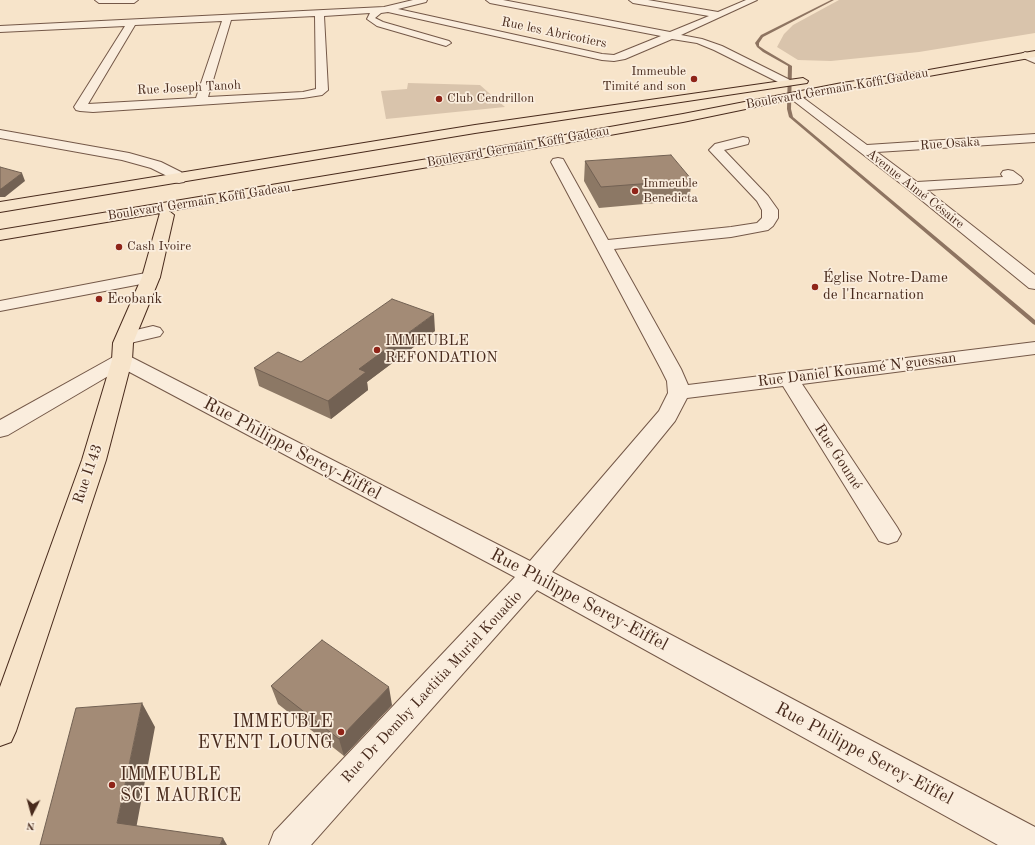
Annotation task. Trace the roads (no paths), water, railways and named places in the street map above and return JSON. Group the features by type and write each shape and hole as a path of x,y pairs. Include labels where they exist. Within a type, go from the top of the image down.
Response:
{"main road":[{"name":"Boulevard Germain Koffi Gadeau","path":"172,210 683,118 825,79 1035,43"},
{"name":"Boulevard Germain Koffi Gadeau","path":"0,207 152,183 174,175 475,129 791,89 842,86 912,76 1030,54"},
{"name":"Rue I143","path":"1,722 94,460 122,360 123,343 151,277 172,210 174,175"},
{"path":"152,183 148,210 172,210"},
{"name":"Boulevard Germain Koffi Gadeau","path":"0,236 148,210"}],"street":[{"path":"99,0 134,0"},
{"path":"1,30 132,22 378,11 389,10 423,0"},
{"name":"Avenue Aimé Césaire","path":"490,0 671,35 699,41 718,48 791,89 914,187 1028,272 1035,284"},
{"path":"633,0 719,15"},
{"name":"Rue les Abricotiers","path":"389,10 608,58 620,57 753,0"},
{"path":"378,11 371,17 371,19 380,24 446,43"},
{"name":"Rue Joseph Tanoh","path":"132,22 80,107 93,108 303,96 318,93 322,90 319,14"},
{"path":"201,101 227,18"},
{"path":"1030,54 1035,60"},
{"path":"0,134 124,156 156,165 174,175"},
{"name":"Rue Osaka","path":"865,149 1035,138"},
{"path":"603,245 731,232 762,227 770,218 770,210 763,199 716,150 720,147 743,141"},
{"path":"4,144 40,142"},
{"path":"4,144 116,162 145,172 152,183"},
{"path":"558,162 671,369 677,381 679,393"},
{"path":"914,187 1016,180 1008,174"},
{"path":"0,306 151,277"},
{"path":"126,338 154,332"},
{"name":"Rue Daniel Kouamé N'guessan","path":"679,393 1035,348"},
{"path":"0,430 122,360"},
{"name":"Rue Philippe Serey-Eiffel","path":"122,360 534,575 1033,845"},
{"name":"Rue Goumé","path":"789,379 888,534"},
{"name":"Rue Dr Demby Laetitia Muriel Kouadio","path":"287,845 534,575 667,416 674,406 679,393"}],"waterway":[{"path":"833,0 762,36 757,43 758,46 764,51 790,66 789,109 791,117 1035,323"}],"place":[{"name":"Immeuble Timité and son","path":"694,79"},
{"name":"Club Cendrillon","path":"439,99"},
{"name":"Immeuble Benedicta","path":"635,191"},
{"name":"Cash Ivoire","path":"119,247"},
{"name":"Église Notre-Dame de l'Incarnation","path":"815,287"},
{"name":"Ecobank","path":"99,299"},
{"name":"IMMEUBLE REFONDATION","path":"377,350"},
{"name":"IMMEUBLE EVENT LOUNG","path":"341,732"},
{"name":"IMMEUBLE SCI MAURICE","path":"112,785"}]}
